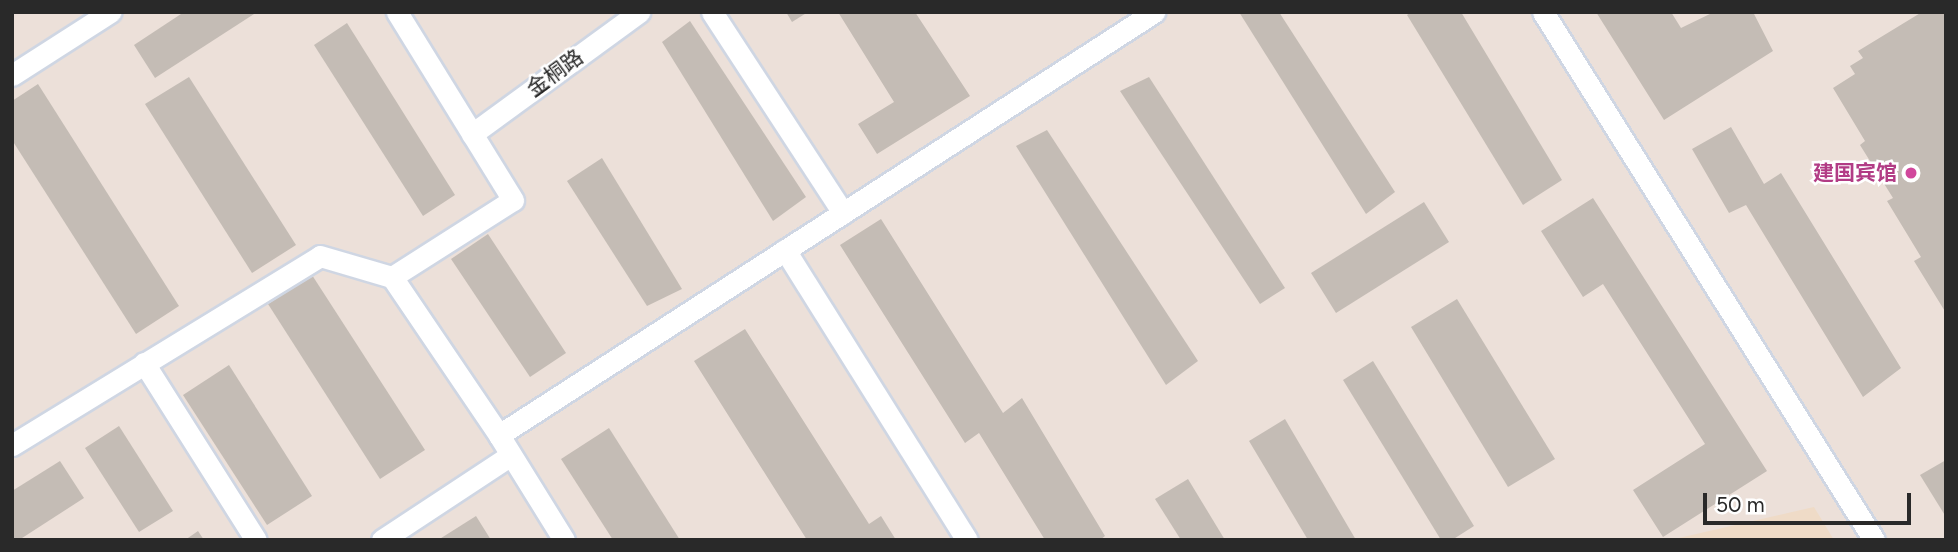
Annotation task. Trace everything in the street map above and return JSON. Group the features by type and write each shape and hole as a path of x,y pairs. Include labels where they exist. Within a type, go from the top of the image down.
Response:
{"street":[{"path":"12,75 110,12"},
{"path":"392,276 513,200 397,12"},
{"name":"金桐路","path":"472,134 639,12"},
{"path":"712,12 843,213"},
{"path":"499,435 1154,12"},
{"path":"1543,12 1874,540"},
{"path":"785,250 967,540"},
{"path":"12,445 320,256 392,276 499,435 564,540"},
{"path":"144,363 256,540"},
{"path":"382,540 511,455"}],"shaded area":[{"path":"1814,507 1834,540 1670,540"}],"building":[{"path":"184,12 257,12 155,78 134,45"},
{"path":"786,12 808,12 792,22"},
{"path":"838,12 915,12 970,96 877,154 858,124 894,102"},
{"path":"1239,12 1279,12 1395,192 1366,214"},
{"path":"1411,12 1461,12 1562,180 1523,205 1407,15"},
{"path":"1596,12 1671,12 1681,28 1714,12 1753,12 1773,51 1664,120"},
{"name":"建国宾馆","path":"1922,12 1946,12 1946,313 1914,261 1921,257 1887,201 1893,198 1860,145 1865,141 1833,88 1855,74 1850,66 1863,58 1858,51"},
{"path":"690,21 806,197 773,221 662,42"},
{"path":"347,23 455,195 423,216 314,45"},
{"path":"189,77 296,245 252,273 145,104"},
{"path":"1149,77 1285,288 1260,304 1120,91"},
{"path":"38,84 179,306 136,334 12,140 12,101"},
{"path":"1731,127 1764,184 1781,173 1901,368 1863,397 1746,205 1729,213 1692,149"},
{"path":"1047,130 1198,361 1166,385 1016,146"},
{"path":"602,158 682,289 647,306 567,181"},
{"path":"1593,198 1767,471 1663,537 1633,490 1705,444 1603,284 1583,297 1541,231"},
{"path":"1424,202 1449,242 1336,313 1311,273"},
{"path":"881,219 1003,413 1022,398 1105,536 1100,540 1045,540 979,433 965,443 840,245"},
{"path":"488,234 566,353 530,377 451,259"},
{"path":"312,275 425,450 380,479 268,304"},
{"path":"1457,299 1555,459 1508,487 1411,327"},
{"path":"745,329 869,524 881,516 896,540 807,540 694,361"},
{"path":"1373,361 1474,526 1452,540 1441,540 1343,380"},
{"path":"229,365 312,496 267,525 183,395"},
{"path":"1285,419 1356,540 1308,540 1249,441"},
{"path":"119,426 173,511 139,532 85,448"},
{"path":"609,428 680,540 613,540 561,459"},
{"path":"1946,460 1946,517 1920,475"},
{"path":"60,461 84,498 19,540 12,540 12,491"},
{"path":"1188,479 1225,540 1181,540 1155,499"},
{"path":"476,516 491,540 438,540"},
{"path":"198,531 204,540 185,540"}],"place":[{"name":"建国宾馆","path":"1911,173"}]}
